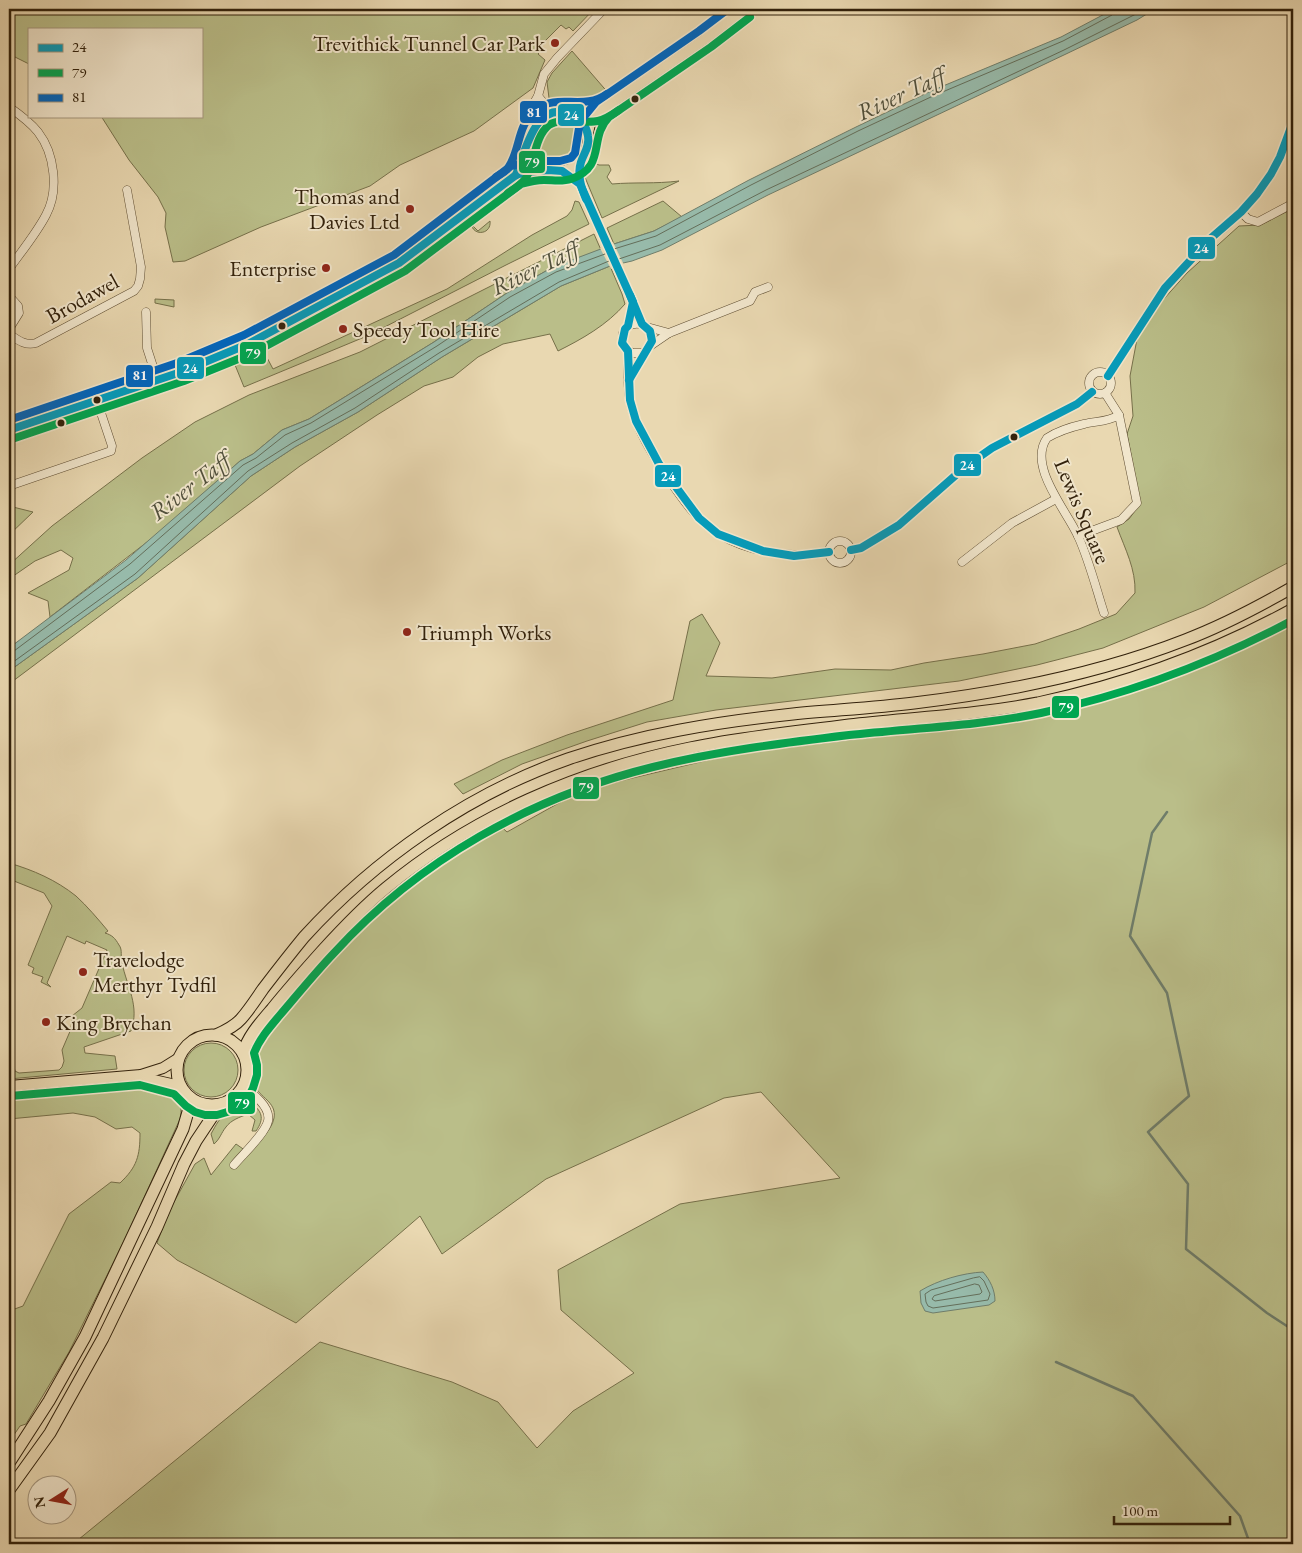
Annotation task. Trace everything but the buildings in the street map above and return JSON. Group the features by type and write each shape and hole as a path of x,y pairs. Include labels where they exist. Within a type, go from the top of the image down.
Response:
{"highway":[{"path":"216,1035 240,1021 303,939 322,919 384,863 454,815 526,776 568,760 640,738 737,721 913,703 969,695 1025,686 1105,667 1186,640 1256,608 1293,587"},
{"path":"243,1054 251,1034 296,980 339,933 384,889 416,865 479,824 513,806 566,784 643,759 688,748 731,740 852,725 976,713 1064,697 1158,670 1231,641 1293,609"},
{"path":"216,1035 227,1038 236,1044 243,1054 248,1070 238,1095 220,1105 206,1105 190,1098 180,1086 177,1071 179,1058 186,1047 195,1040 216,1035"},
{"path":"9,1463 49,1400 85,1337 183,1129 190,1105 190,1098"},
{"path":"9,1490 50,1433 103,1338 157,1227 184,1164 196,1141 220,1105"}],"main road":[{"path":"9,430 97,402 181,372 248,344 399,263 516,175 548,170 562,171 576,166 581,162 588,149 590,124 603,109 705,39 744,9"},
{"path":"516,175 531,134 537,122 544,116 603,109"},
{"path":"559,113 577,119 588,134"},
{"path":"531,134 530,148 534,157 548,170"},
{"path":"9,1086 141,1075 163,1068 179,1058"},
{"path":"141,1075 149,1079 180,1086"}],"street":[{"path":"531,134 535,101 544,74 604,9"},
{"path":"538,96 547,108 559,113"},
{"path":"9,107 38,132 49,150 54,182 52,198 46,215 10,268"},
{"path":"1108,376 1165,288 1210,239 1241,212 1271,174 1288,138 1293,122"},
{"path":"581,162 580,184 586,199 644,326 652,336 649,348 629,380"},
{"path":"562,171 580,184"},
{"name":"Brodawel","path":"9,334 29,345 36,343 134,291 138,286 141,267 127,190"},
{"path":"1241,212 1248,219 1258,222 1292,205"},
{"path":"628,351 638,354 669,333 750,301 755,292 768,287"},
{"path":"9,296 18,306 19,313 9,329"},
{"path":"633,302 628,326 622,338 622,343 628,351 630,400 646,443 679,493 699,518 718,534 740,544 763,551 794,556 829,552"},
{"path":"146,312 147,348 157,379"},
{"path":"628,326 637,323 669,333"},
{"path":"1099,372 1108,376 1111,385 1105,393 1099,395 1092,392 1089,386 1091,376 1099,372"},
{"path":"852,550 867,545 899,525 965,467 992,448 1077,404 1092,392"},
{"path":"1078,536 1122,520 1137,503 1119,415 1105,393"},
{"path":"9,486 111,451 112,446 97,402"},
{"name":"Lewis Square","path":"1104,613 1078,536 1056,499 1044,469 1041,455 1044,441 1058,432 1084,424 1111,420 1119,415"},
{"path":"962,562 1012,523 1056,499"},
{"path":"840,540 848,543 852,550 850,557 841,563 832,559 829,552 832,545 840,540"},
{"path":"234,1165 261,1133 268,1121 268,1114 263,1106 251,1093 242,1088"}],"green space":[{"path":"9,9 594,9 573,31 569,27 566,29 561,25 538,48 541,51 538,54 545,60 533,88 474,131 400,165 370,186 261,227 185,261 173,262 165,227 166,213 158,197 129,160 102,118 202,118 202,28 28,28 28,64 9,54"},
{"path":"572,51 610,95 596,105 564,108 555,106 549,98 547,82 552,73"},
{"path":"554,119 564,119 578,129 582,142 578,155 572,161 564,165 554,165 540,155 536,147 536,137 546,123"},
{"path":"594,163 609,165 611,170 607,177 612,184 679,181 602,218 584,175 588,166"},
{"path":"501,193 474,218 477,222 473,226 478,231 490,221 490,226 484,232 476,231 471,223 472,216"},
{"path":"575,201 579,202 589,224 367,336 244,387 233,360 258,346 263,350 273,369 447,289 532,235 567,216 572,210"},
{"path":"663,201 682,217 654,231 614,244 607,228"},
{"path":"1288,211 1293,214 1290,267 1293,269 1293,560 1204,607 1103,648 1037,665 959,681 716,710 647,722 522,764 463,794 454,784 502,760 567,735 673,700 690,621 702,614 720,643 706,676 772,678 835,669 891,670 983,654 1035,644 1116,614 1135,593 1132,567 1117,527 1129,519 1140,504 1127,434 1133,416 1130,376 1137,339 1163,300 1187,273 1239,226 1260,225"},
{"path":"594,234 601,250 553,267 507,293 434,342 309,419 282,430 253,454 240,461 160,532 50,617 48,601 28,593 69,570 73,558 61,550 35,561 9,579 9,565 52,526 142,458 195,422 249,395 360,352"},
{"path":"610,266 625,304 594,331 558,351 550,334 503,344 478,357 453,377 424,386 300,466 9,684 9,671 138,578 251,476 295,447 358,412 442,357 561,286"},
{"path":"155,299 174,300 174,307 155,303"},
{"path":"9,506 33,512 9,535"},
{"path":"1293,620 1293,1544 73,1544 320,1342 452,1382 498,1402 537,1448 573,1411 634,1373 561,1310 558,1270 680,1204 840,1178 761,1092 724,1098 546,1179 442,1254 420,1216 296,1323 177,1260 157,1243 169,1211 195,1164 204,1158 211,1175 236,1144 249,1153 273,1123 273,1108 255,1086 252,1064 253,1043 334,946 378,903 410,878 444,854 496,822 507,832 582,790 738,753 935,730 1031,713 1179,671 1241,646"},
{"path":"9,863 44,876 76,896 108,931 105,933 113,937 120,947 121,961 132,997 134,1013 131,1031 84,1047 85,1053 115,1056 117,1069 9,1079 9,1063 13,1062 15,1071 19,1073 59,1070 62,1067 64,1061 62,1050 71,1029 72,1016 82,1008 107,950 86,941 85,944 67,936 47,983 51,987 41,982 43,977 32,973 34,968 28,965 52,906 44,893 9,879"},
{"path":"211,1043 221,1045 230,1051 236,1060 238,1070 236,1080 230,1089 221,1095 211,1097 201,1095 192,1089 186,1080 184,1070 186,1060 192,1051 201,1045"},
{"path":"125,1081 156,1084 166,1087 179,1098 181,1107 180,1119 125,1239 69,1352 26,1424 20,1426 9,1442 9,1311 23,1306 69,1214 111,1182 120,1183 130,1172 138,1155 140,1133 132,1127 116,1129 95,1117 73,1113 9,1119 9,1091"},
{"path":"250,1102 261,1115 261,1122 256,1131 252,1131 255,1120 248,1114 230,1122 214,1144 211,1134 226,1112 236,1105"}],"water":[{"path":"1114,9 1155,9 1137,20 768,195 662,250 632,261 610,266 561,286 442,357 358,412 295,447 251,476 138,578 9,671 9,648 126,560 240,461 253,454 282,430 309,419 434,342 507,293 553,267 654,231 749,180 856,127 931,91 1061,37"},
{"path":"983,1272 992,1285 995,1301 989,1305 933,1313 925,1311 921,1303 920,1291 951,1278"}],"pier":[{"path":"613,242 624,265 611,269 600,248"}],"waterway":[{"path":"1167,812 1152,833 1130,936 1167,993 1189,1096 1148,1132 1188,1184 1186,1249 1267,1313 1293,1330"},
{"path":"1056,1362 1133,1396 1240,1516 1250,1544"}],"transit line":[{"name":"81","path":"9,420 177,363 244,335 394,255 511,166 533,161 560,161 571,158 575,153 579,128 583,118 596,102 728,9"},
{"name":"79","path":"12,439 184,381 253,353 405,271 521,184 538,180 568,180 582,174 593,160 599,134 609,117 711,47 750,17"},
{"name":"81","path":"496,177 508,168 525,122 537,109 545,104 554,102 589,101 607,94"},
{"name":"79","path":"508,193 520,185 526,178 540,136 549,125 559,121 598,121 609,117 619,110"},
{"name":"24","path":"516,175 528,141 541,120 550,114 560,112 573,116 583,124 588,136 579,172 586,199"},
{"name":"24","path":"1108,376 1165,288 1210,239 1241,212 1257,194 1280,157 1293,122"},
{"name":"24","path":"9,430 181,372 248,344 399,263 516,175 548,170 562,171 580,184 633,302 622,343 628,351 630,400 636,421 659,464 699,518 718,534 763,551 794,556 829,552"},
{"name":"24","path":"629,380 652,341 650,331 642,324 630,295"},
{"name":"24","path":"851,550 861,548 899,525 965,467 992,448 1077,404 1092,392"},
{"name":"79","path":"10,1096 140,1085 174,1094 186,1106 195,1112 205,1115 217,1115 234,1110 249,1096 253,1088 257,1075 254,1053 262,1038 334,953 367,920 440,861 480,836 521,815 564,796 608,780 701,756 849,735 993,721 1074,705 1139,686 1202,663 1293,620"}],"place":[{"name":"Trevithick Tunnel Car Park","path":"555,43"},
{"name":"Thomas and Davies Ltd","path":"410,209"},
{"name":"Enterprise","path":"326,268"},
{"name":"Speedy Tool Hire","path":"343,329"},
{"name":"Triumph Works","path":"407,632"},
{"name":"Travelodge Merthyr Tydfil","path":"83,972"},
{"name":"King Brychan","path":"46,1022"}],"water label":[{"name":"River Taff","path":"901,94"},
{"name":"River Taff","path":"535,268"},
{"name":"River Taff","path":"190,486"}]}
